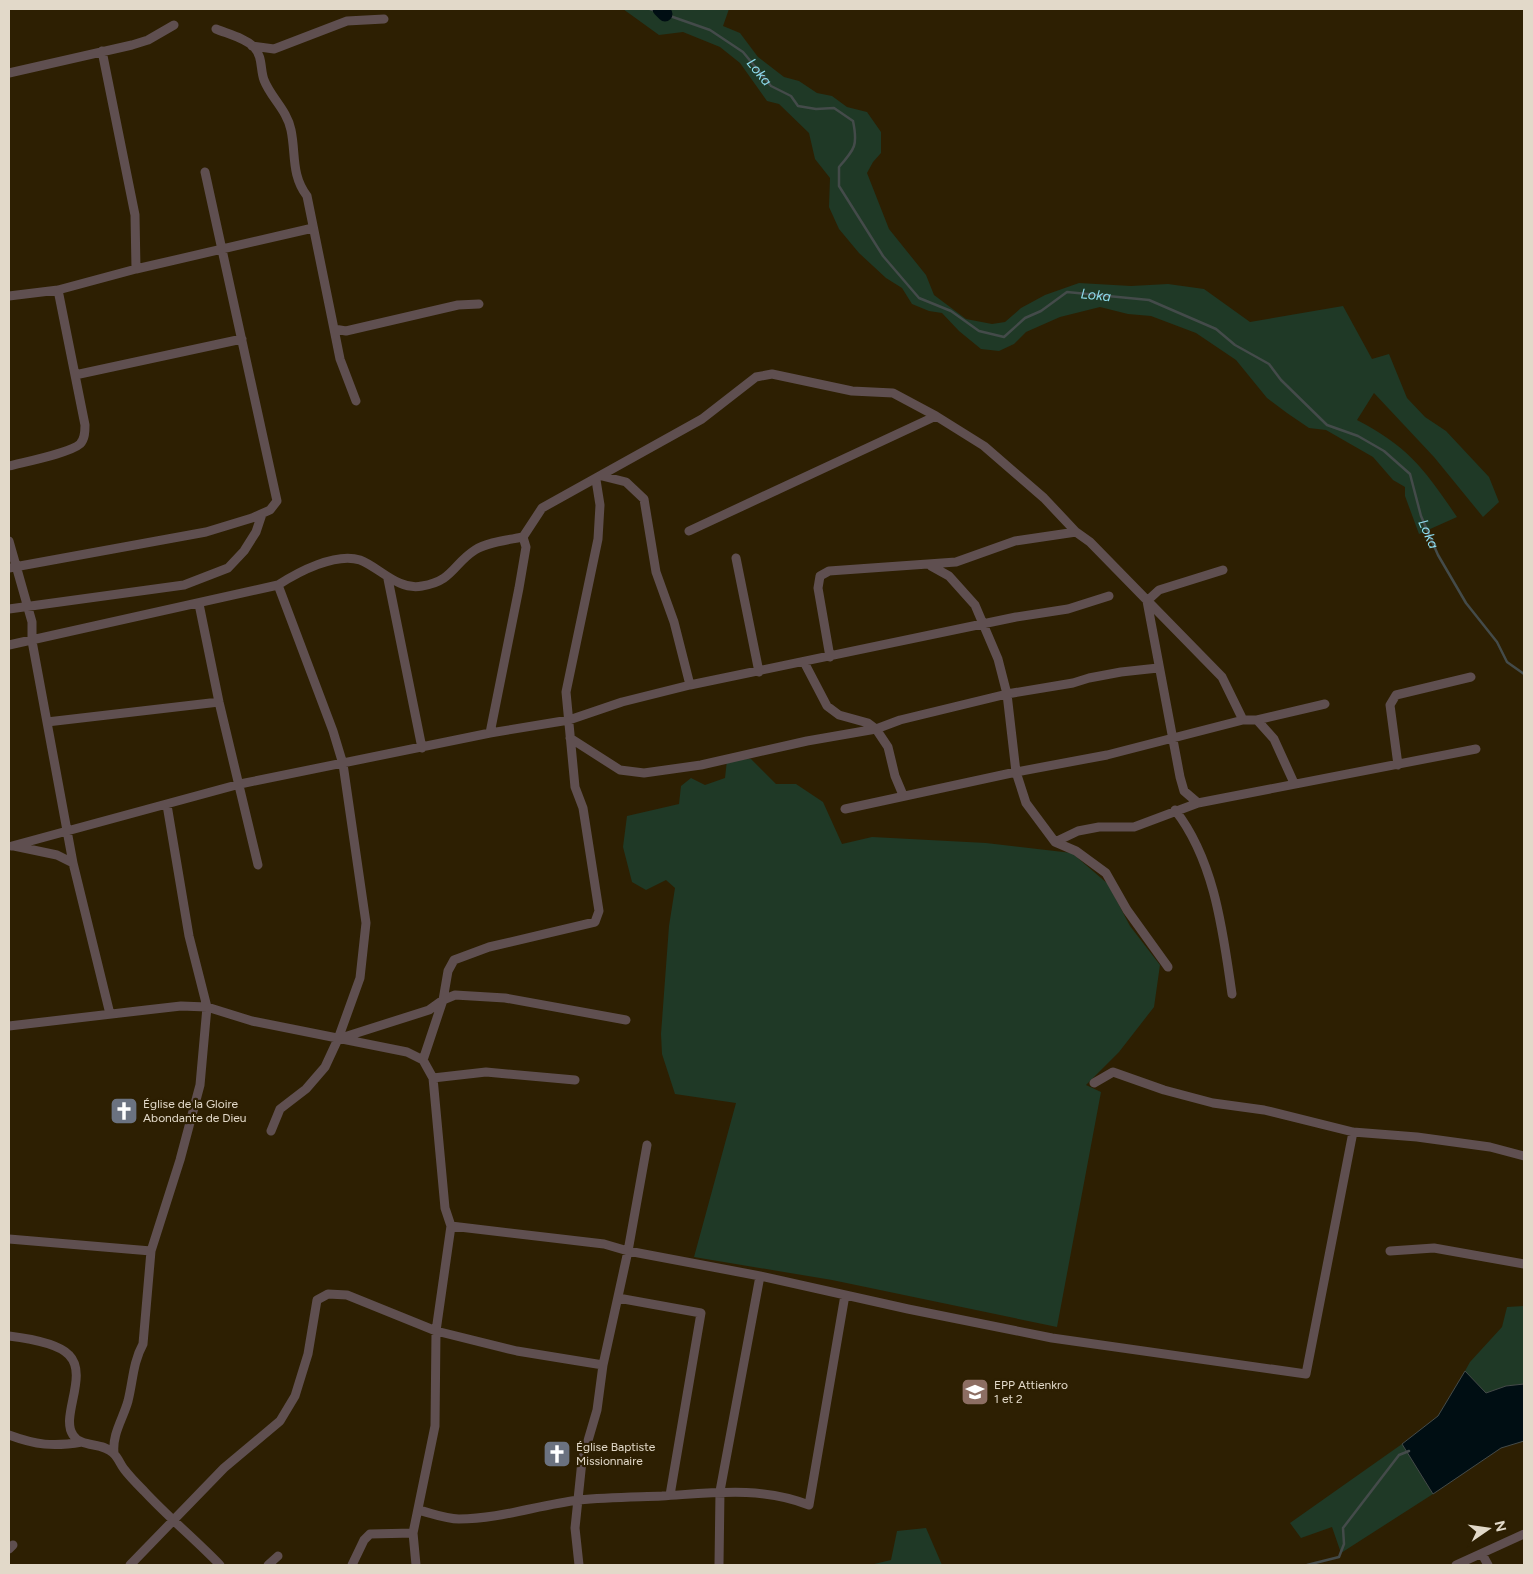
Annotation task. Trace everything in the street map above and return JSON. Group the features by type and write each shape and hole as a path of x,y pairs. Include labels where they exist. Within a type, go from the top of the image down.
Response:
{"street":[{"path":"216,29 252,46 274,49 347,21 384,19"},
{"path":"9,73 148,40 174,25"},
{"path":"252,46 258,53 262,65 263,78 286,115 291,128 294,168 300,186 307,196 326,279 340,358 356,401"},
{"path":"262,65 274,49"},
{"path":"102,51 135,215 136,268"},
{"path":"12,567 206,532 262,514 270,510 277,499 205,172"},
{"path":"9,296 58,290 136,268 313,228"},
{"path":"9,466 68,450 81,443 85,435 85,425 58,290"},
{"path":"334,329 346,332 458,305 479,304"},
{"path":"75,375 242,339"},
{"path":"9,645 278,585 308,568 348,557 369,565 388,579 420,587 442,580 474,550 522,537 542,508 599,478 632,456 702,419 756,376 772,374 852,391 893,393 936,416 984,446 1044,498 1076,532 1090,542 1222,677 1243,720"},
{"path":"689,531 936,416"},
{"path":"599,478 626,482 644,499 656,572 674,622 690,685"},
{"path":"423,1060 443,1000 448,971 454,960 489,947 595,922 599,911 583,808 575,787 566,692 598,539 599,478"},
{"path":"9,609 27,605 184,585 228,568 244,551 256,532 262,514"},
{"path":"830,657 818,588 820,576 828,571 956,562 1014,541 1076,532"},
{"path":"490,733 526,547 522,537"},
{"path":"9,541 12,567 32,622 32,641 74,863 110,1014"},
{"path":"736,558 759,672"},
{"path":"931,565 949,576 975,605 998,659 1007,694 1016,772 1026,803 1055,842 1076,851 1106,873 1127,910 1168,967"},
{"path":"1146,600 1159,590 1223,570"},
{"path":"388,579 422,748"},
{"path":"271,1131 280,1110 306,1089 325,1067 338,1039 360,978 366,923 343,764 333,731 278,585"},
{"path":"11,846 68,829 167,805 240,784 490,733 569,720 622,702 690,685 984,624 1068,609 1109,596"},
{"path":"1146,600 1184,791 1198,803"},
{"path":"199,604 219,702 258,865"},
{"path":"804,662 827,706 839,715 868,723 876,729 888,747 896,780 903,795"},
{"path":"570,738 620,770 644,773 701,765 807,741 876,729 900,720 1007,694 1073,683 1121,672 1158,668"},
{"path":"1398,765 1390,705 1396,695 1471,677"},
{"path":"47,722 219,702"},
{"path":"845,809 903,795 1107,755 1243,720 1257,720 1325,704"},
{"path":"1257,720 1274,739 1294,783"},
{"path":"1055,842 1078,831 1099,827 1134,827 1162,818 1175,810 1198,803 1272,790 1294,783 1398,765 1476,748"},
{"path":"114,1453 113,1441 128,1398 135,1357 143,1344 151,1251 180,1160 200,1085 207,1007 189,936 167,805"},
{"path":"1175,810 1188,827 1216,896 1232,994"},
{"path":"11,846 57,855 74,863"},
{"path":"338,1039 411,1017 429,1010 443,1000 455,995 505,998 626,1020"},
{"path":"9,1026 181,1006 207,1007 252,1021 407,1052 423,1060 433,1078 445,1208 451,1226 436,1331 435,1426 414,1533 416,1565"},
{"path":"433,1078 486,1072 575,1080"},
{"path":"1094,1083 1113,1072 1164,1090 1213,1103 1264,1110 1353,1132 1417,1137 1490,1147 1524,1156"},
{"path":"451,1226 604,1244 628,1251 760,1276 1088,1344 1306,1374 1353,1132"},
{"path":"579,1565 575,1528 582,1461 597,1410 603,1365 628,1251 647,1145"},
{"path":"9,1239 151,1251"},
{"path":"1390,1251 1434,1248 1524,1264"},
{"path":"719,1565 720,1491 760,1276"},
{"path":"130,1565 175,1521 224,1468 280,1421 296,1396 308,1354 317,1300 328,1294 347,1296 436,1331 517,1351 603,1365"},
{"path":"418,1510 457,1519 514,1514 578,1500 670,1496 720,1491 755,1492 790,1498 809,1505 845,1295"},
{"path":"618,1298 702,1312 670,1496"},
{"path":"9,1336 51,1344 68,1353 72,1358 75,1364 75,1398 70,1413 69,1426 73,1436 82,1442"},
{"path":"9,1435 30,1443 56,1446 82,1442 105,1447 114,1453 128,1473 220,1565"},
{"path":"352,1565 364,1540 370,1534 414,1533"},
{"path":"1456,1565 1524,1534"},
{"path":"1482,1554 1488,1565"},
{"path":"268,1565 278,1556"}],"green space":[{"path":"623,9 729,9 723,26 740,33 758,57 784,77 799,81 817,93 832,96 847,107 867,112 881,132 881,153 867,173 889,229 926,275 934,295 966,319 992,324 1005,322 1021,308 1045,295 1079,283 1131,286 1168,284 1204,289 1250,322 1343,306 1372,359 1389,354 1407,398 1425,417 1446,431 1489,477 1499,502 1483,517 1434,457 1374,393 1357,420 1390,440 1415,461 1457,517 1419,534 1405,496 1405,487 1393,480 1373,457 1326,430 1309,428 1267,398 1236,360 1196,333 1151,316 1128,314 1100,307 1060,317 1026,332 1014,344 999,351 981,349 959,331 942,313 929,311 912,304 902,288 886,278 859,253 839,229 829,207 830,178 815,159 809,133 779,104 767,101 740,63 720,47 683,32 659,35"},
{"path":"751,759 776,784 796,784 823,802 842,844 872,837 986,843 1072,853 1108,884 1130,926 1160,965 1154,1007 1119,1052 1086,1085 1101,1092 1057,1327 832,1280 694,1257 736,1103 675,1094 662,1054 661,1034 669,926 675,888 666,880 646,890 632,882 623,847 627,816 679,804 681,786 691,778 705,785 725,778 727,760"},
{"path":"1524,1306 1524,1384 1506,1386 1486,1393 1465,1371 1470,1362 1502,1327 1507,1307"},
{"path":"1402,1444 1433,1494 1341,1553 1332,1527 1301,1538 1290,1523"},
{"path":"926,1528 942,1565 870,1565 891,1560 897,1531"}],"shaded area":[{"path":"1465,1371 1486,1393 1506,1386 1524,1384 1524,1441 1501,1448 1433,1494 1402,1444 1438,1416"}],"waterway":[{"name":"Loka","path":"650,9 710,30 743,52 771,86 791,96 798,106 816,109 834,108 853,121 854,146 849,156 839,167 839,186 883,256 919,298 951,311 979,331 1004,337 1025,318 1041,311 1067,292 1149,300 1216,329 1235,345 1269,364 1281,380 1327,425 1358,436 1384,451 1410,474 1421,516 1438,555 1466,603 1497,642 1507,662 1524,674"},
{"name":"Loka","path":"660,9 665,14"},
{"path":"1307,1565 1339,1557 1344,1544 1343,1528 1399,1455 1409,1451"}],"place":[{"name":"Église de la Gloire Abondante de Dieu","path":"124,1111"},
{"name":"EPP Attienkro 1 et 2","path":"975,1392"},
{"name":"Église Baptiste Missionnaire","path":"557,1454"}]}
